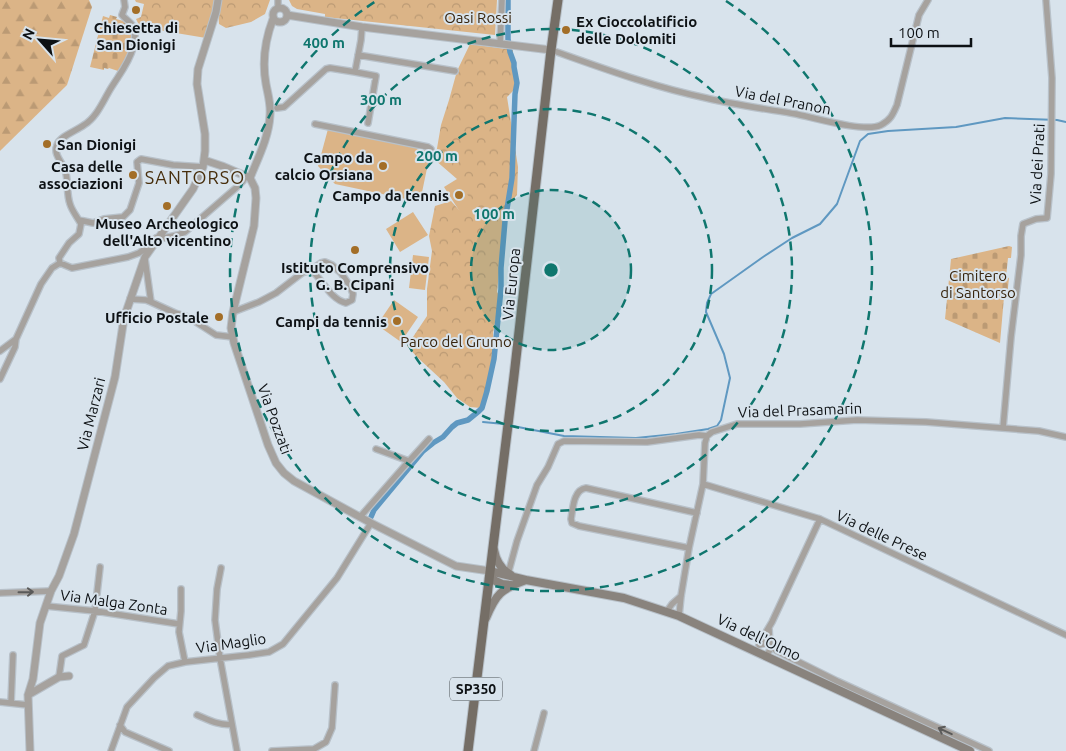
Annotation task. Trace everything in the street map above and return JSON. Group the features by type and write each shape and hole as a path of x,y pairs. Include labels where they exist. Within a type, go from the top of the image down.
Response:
{"main road":[{"name":"Via Europa","path":"489,575 558,0"},
{"path":"493,546 496,559 511,579"},
{"path":"489,575 511,579"},
{"name":"SP350","path":"468,751 489,575"},
{"name":"Via dell'Olmo","path":"483,627 495,599 511,579 526,580 624,598 667,611 757,648 768,656 969,748"}],"street":[{"path":"60,263 59,258 69,243 80,234 81,224 70,205 67,181 56,148 58,143 84,125 97,113 127,62 133,47 135,30 130,21 122,15 125,7 124,0"},
{"path":"204,164 205,134 197,84 198,69 218,0"},
{"path":"502,0 502,44"},
{"name":"Via del Pranon","path":"551,50 626,77 706,98 796,114 839,124 862,127 880,126 892,118 919,15 928,0"},
{"name":"Via dei Prati","path":"1003,428 1010,337 1021,255 1023,224 1036,219 1047,218 1051,174 1052,78 1046,0"},
{"path":"159,238 185,232 248,177 266,135 270,117 264,62 272,16 278,4 287,16"},
{"path":"287,16 362,28 551,50"},
{"path":"267,39 287,16"},
{"path":"273,19 276,22 281,22"},
{"path":"355,72 362,28"},
{"path":"358,55 455,71"},
{"path":"277,108 284,107 326,69 355,72 376,76 368,123"},
{"path":"316,124 428,147 431,149 430,160"},
{"path":"79,220 93,223 104,219 123,217 130,210 139,183 137,162 141,159 174,165 204,164 248,177"},
{"name":"Via Marzari","path":"30,751 28,695 33,679 40,623 74,534 115,377 124,318 145,257 193,189 204,164"},
{"name":"Via Pozzati","path":"248,177 255,188 254,226 231,328 264,437 276,463 294,481 371,523 456,566 489,575"},
{"path":"60,263 72,268 128,257 146,248 166,228"},
{"path":"145,257 151,302"},
{"path":"234,312 276,293 302,273 311,270 321,262 332,265 341,273 350,286 353,294 352,300 346,303 337,299 325,287 317,274 311,270"},
{"path":"0,379 41,284 52,268 60,263"},
{"path":"130,299 146,300 175,314 188,317 216,335 233,337"},
{"path":"0,351 16,339"},
{"name":"Via del Prasamarin","path":"511,579 517,541 537,485 548,467 556,447 560,443 647,442 699,435 707,436 712,432 737,424 800,424 857,420 926,422 1003,428 1039,431 1066,437"},
{"path":"679,616 689,548 703,484 707,436"},
{"path":"360,517 429,439"},
{"path":"376,449 409,461"},
{"path":"703,484 820,519"},
{"path":"689,548 579,526 572,523 571,519 577,493 582,488 697,513"},
{"name":"Via delle Prese","path":"757,648 770,627 820,519 1066,635"},
{"name":"Via Maglio","path":"111,751 127,706 168,666 185,662 269,652 283,644 337,578 371,523"},
{"path":"59,677 62,656 84,645 94,611 100,567"},
{"path":"221,568 217,589 215,620 237,751"},
{"path":"181,589 179,632 185,662"},
{"path":"0,593 51,591"},
{"path":"667,611 681,596"},
{"name":"Via Malga Zonta","path":"46,606 179,624"},
{"path":"768,656 770,627"},
{"path":"757,648 765,643 770,646"},
{"name":"Via dell'Olmo","path":"770,646 776,651 969,748 989,751"},
{"path":"11,702 13,655"},
{"path":"28,695 59,677 69,676"},
{"path":"272,751 314,749 326,742 332,728 335,685"},
{"path":"0,702 28,705"},
{"path":"534,751 544,713"},
{"path":"197,715 221,724 232,724"},
{"path":"120,725 125,732 169,751"}],"green space":[{"path":"0,0 89,0 92,7 67,85 0,151"},
{"path":"135,0 218,0 206,38 140,27 136,19 141,17 144,4"},
{"path":"220,0 270,0 265,14 251,22 226,28 219,24 218,10"},
{"name":"Oasi Rossi","path":"289,0 497,0 495,35 325,17 325,14 297,9 292,6"},
{"path":"110,15 117,17 116,19 131,23 132,43 121,72 109,68 104,68 104,70 90,67 103,16 109,18"},
{"name":"Parco del Grumo","path":"470,44 513,50 516,88 507,97 518,167 517,195 506,206 497,292 500,297 493,333 494,347 489,380 481,408 470,407 457,398 444,382 407,346 427,316 427,289 432,251 429,236 435,206 451,201 460,211 457,179 435,160 441,125 457,71"},
{"name":"Campo da calcio Orsiana","path":"328,129 431,149 420,202 335,184 318,166"},
{"name":"Campo da tennis","path":"457,179 473,203 460,212 444,187"},
{"path":"413,212 428,235 400,252 386,229"},
{"name":"Cimitero di Santorso","path":"1009,246 1012,247 1011,258 1008,258 1006,277 1009,278 1007,297 1004,297 1000,343 945,319 951,259"},
{"path":"413,255 429,257 425,290 409,288"},
{"name":"Campi da tennis","path":"394,300 418,317 401,342 377,325"}],"waterway":[{"path":"371,517 374,510 423,451 443,437 457,423 468,420 482,408 487,391 494,359 505,221 512,178 517,83 508,39 508,0"},
{"path":"513,426 564,436 636,438 676,434 717,426 721,420 730,378 724,354 706,312 711,294 792,238 820,224 837,204 860,141 868,134 956,127 1005,118 1066,122"},
{"path":"483,422 504,424"}],"place":[{"name":"Chiesetta di San Dionigi","path":"136,10"},
{"name":"Ex Cioccolatificio delle Dolomiti","path":"566,30"},
{"name":"San Dionigi","path":"47,144"},
{"name":"Campo da calcio Orsiana","path":"383,166"},
{"name":"Casa delle associazioni","path":"133,175"},
{"name":"Campo da tennis","path":"459,195"},
{"name":"Museo Archeologico dell'Alto vicentino","path":"167,206"},
{"name":"Istituto Comprensivo G. B. Cipani","path":"355,250"},
{"name":"Ufficio Postale","path":"219,317"},
{"name":"Campi da tennis","path":"397,321"}],"district":[{"name":"SANTORSO","path":"195,177"}]}
